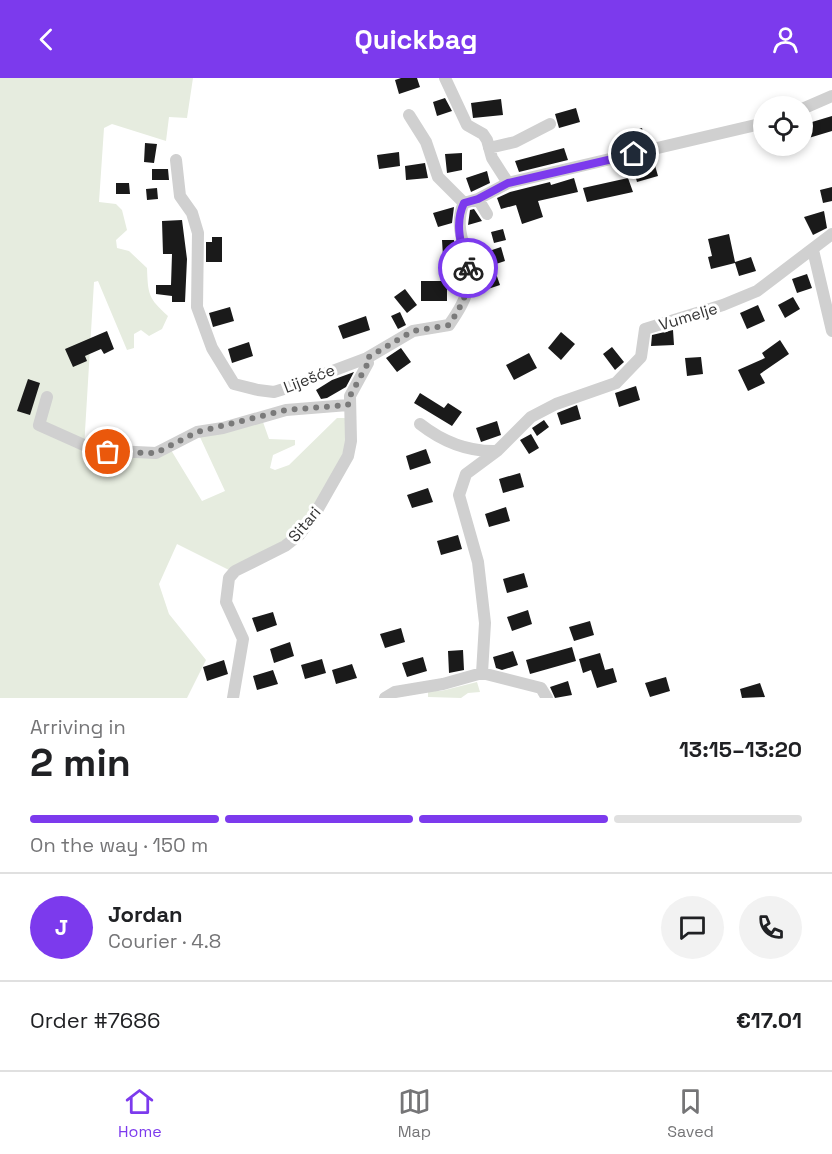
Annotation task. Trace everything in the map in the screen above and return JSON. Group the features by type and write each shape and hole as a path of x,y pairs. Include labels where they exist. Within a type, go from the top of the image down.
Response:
{"street":[{"path":"445,78 467,125 483,134 508,183"},
{"path":"813,104 832,96"},
{"path":"409,115 426,142 438,177 464,203 478,199 508,183 753,126"},
{"path":"489,148 515,142 550,124"},
{"name":"Liješće","path":"176,160 180,196 192,213 198,233 197,307 212,348 234,384 274,392 367,358 413,331 449,325 457,313 469,282 469,270 458,226 459,213 464,203"},
{"path":"478,199 487,214"},
{"path":"832,234 813,250 832,331"},
{"name":"Vumelje","path":"482,673 485,624 478,562 459,495 466,474 497,452 531,417 556,404 616,383 641,357 645,328 723,305 757,291 813,250"},
{"name":"Sitari","path":"233,698 243,639 226,602 229,578 235,571 285,546 299,535 315,514 348,456 352,425 348,405 350,396 368,363 367,358"},
{"path":"47,397 39,425 95,450 156,453 197,432 286,410 348,405"},
{"path":"420,424 440,440 479,452 497,452"},
{"path":"385,698 395,692 443,684 482,673 541,688 547,698"}],"shaded area":[{"path":"0,78 193,78 187,118 169,117 166,141 112,124 104,128 99,202 116,204 122,210 127,230 116,240 117,248 129,251 147,268 150,295 156,305 168,316 162,329 149,336 141,330 134,334 134,348 127,350 98,281 94,282 84,448 104,456 115,457 138,456 171,450 202,501 225,491 199,435 263,422 269,439 295,440 295,445 273,455 270,468 275,470 289,465 337,418 345,418 348,429 346,444 332,478 304,525 290,539 231,571 177,544 159,584 169,614 206,660 187,698 0,698"},
{"path":"477,682 480,692 468,693 461,698 428,697 428,691 441,691"}],"building":[{"path":"417,78 420,87 399,94 395,80"},
{"path":"445,98 452,111 437,116 433,102"},
{"path":"501,99 503,115 473,118 471,103"},
{"path":"576,108 580,122 559,128 555,114"},
{"path":"832,116 832,131 813,137 813,122"},
{"path":"642,128 646,142 625,147 621,135"},
{"path":"145,143 157,144 154,163 144,162"},
{"path":"564,148 568,160 519,172 515,161"},
{"path":"399,152 400,166 379,169 377,155"},
{"path":"462,153 462,170 447,173 445,154"},
{"path":"654,162 658,176 637,182 633,168"},
{"path":"425,163 428,178 406,180 405,166"},
{"path":"152,169 168,169 169,180 152,180"},
{"path":"487,171 490,183 471,192 466,178"},
{"path":"574,178 578,192 538,201 543,217 522,224 516,205 501,209 497,198 510,192 550,182 551,185"},
{"path":"628,178 633,192 587,202 583,188"},
{"path":"116,183 129,183 130,194 116,194"},
{"path":"832,187 832,201 823,203 820,190"},
{"path":"157,188 158,199 147,200 146,189"},
{"path":"454,207 452,223 438,227 433,213"},
{"path":"474,209 482,221 468,225 470,210"},
{"path":"824,211 827,228 813,235 804,217"},
{"path":"182,220 187,259 185,302 172,302 172,296 156,294 156,285 171,285 172,254 163,254 162,221"},
{"path":"503,229 506,240 494,243 491,232"},
{"path":"729,234 735,262 751,257 756,271 739,276 735,263 711,269 708,257 712,256 708,239"},
{"path":"212,237 222,237 222,262 206,262 206,242 212,242"},
{"path":"442,240 454,240 455,255 443,256"},
{"path":"501,247 505,261 493,265 500,285 479,292 477,277 486,274 480,254"},
{"path":"807,274 812,288 797,293 792,279"},
{"path":"421,281 447,281 447,301 421,301"},
{"path":"405,289 417,305 407,313 394,297"},
{"path":"793,297 800,309 785,318 778,305"},
{"path":"758,305 765,321 747,329 740,313"},
{"path":"230,307 234,321 213,327 209,313"},
{"path":"400,312 406,325 398,329 391,316"},
{"path":"366,316 370,330 343,339 338,326"},
{"path":"673,330 674,345 651,346 652,335"},
{"path":"107,331 114,349 104,354 101,349 85,356 87,361 73,367 65,349"},
{"path":"561,332 575,344 561,360 548,348"},
{"path":"780,340 789,354 760,374 765,383 748,391 738,370 765,358 762,353"},
{"path":"249,342 253,356 232,363 228,349"},
{"path":"612,347 624,362 615,370 603,354"},
{"path":"401,348 411,362 397,372 386,358"},
{"path":"529,353 537,368 514,380 506,365"},
{"path":"701,357 703,374 687,376 685,358"},
{"path":"354,372 346,387 321,399 316,390 332,380"},
{"path":"28,379 40,383 30,415 17,411"},
{"path":"636,386 640,400 619,407 615,393"},
{"path":"420,393 444,408 448,403 462,412 452,426 414,403"},
{"path":"577,405 581,419 561,425 557,413"},
{"path":"544,420 549,427 537,436 532,428"},
{"path":"497,421 501,435 481,442 476,428"},
{"path":"531,434 539,448 529,454 520,440"},
{"path":"426,449 431,463 410,470 406,456"},
{"path":"520,473 524,487 503,493 499,479"},
{"path":"428,488 433,502 412,508 407,495"},
{"path":"506,507 510,521 489,527 485,514"},
{"path":"458,535 462,549 441,555 437,541"},
{"path":"524,573 528,587 507,593 503,579"},
{"path":"528,610 532,624 512,631 507,617"},
{"path":"273,612 277,625 257,632 252,618"},
{"path":"590,621 594,635 574,641 569,627"},
{"path":"401,628 405,642 385,648 380,634"},
{"path":"290,642 294,656 274,663 270,649"},
{"path":"572,647 576,661 530,674 526,660"},
{"path":"463,650 464,670 449,673 448,651"},
{"path":"513,651 518,665 502,670 496,668 493,657"},
{"path":"600,653 605,670 613,668 617,682 597,688 591,670 583,673 579,659"},
{"path":"423,657 427,671 407,677 402,663"},
{"path":"322,659 326,673 305,679 301,665"},
{"path":"224,660 228,674 207,681 203,667"},
{"path":"352,664 357,678 336,684 332,670"},
{"path":"273,670 278,684 257,690 253,676"},
{"path":"666,677 670,691 650,697 645,683"},
{"path":"568,681 572,695 555,698 550,687"},
{"path":"760,683 765,697 742,698 740,689"}],"way so far":[{"path":"108,452 156,453 172,447 197,432 223,428 286,410 348,405 350,396 368,363 367,358 413,331 449,325 465,297 469,282 468,268"}],"route":[{"path":"468,268 458,226 459,213 464,203 478,199 508,183 634,154"}]}
